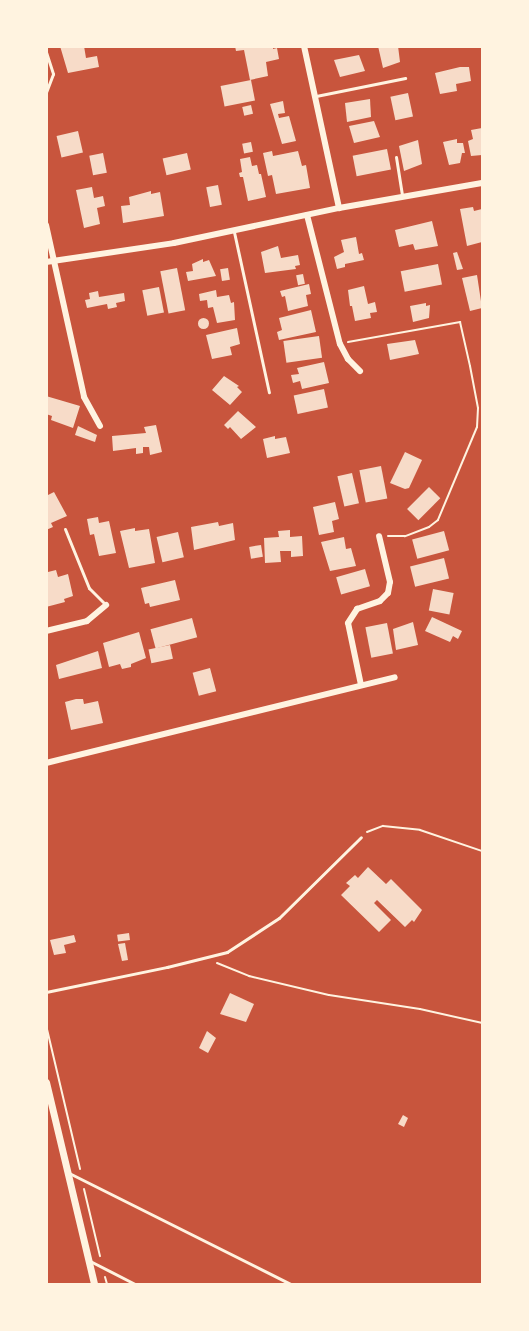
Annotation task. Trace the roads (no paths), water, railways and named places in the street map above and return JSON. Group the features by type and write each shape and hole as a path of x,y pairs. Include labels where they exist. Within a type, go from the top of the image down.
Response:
{"street":[{"path":"304,46 339,208"},
{"path":"50,261 174,243 307,214 483,183"},
{"path":"307,214 340,344 348,359 360,371"},
{"path":"46,225 50,261 84,397 100,426"},
{"path":"361,685 348,623 357,609 380,602 388,593 390,582 379,536"},
{"path":"46,632 87,621 106,605"},
{"path":"46,763 395,677"},
{"path":"46,1082 94,1284"}],"lane":[{"path":"46,51 53,74 46,92"},
{"path":"315,96 405,78"},
{"path":"396,157 402,197"},
{"path":"233,230 269,392"},
{"path":"65,529 89,588 106,605"},
{"path":"46,992 227,951 279,918 360,837"},
{"path":"68,1172 291,1284"},
{"path":"88,1260 135,1284"}]}
